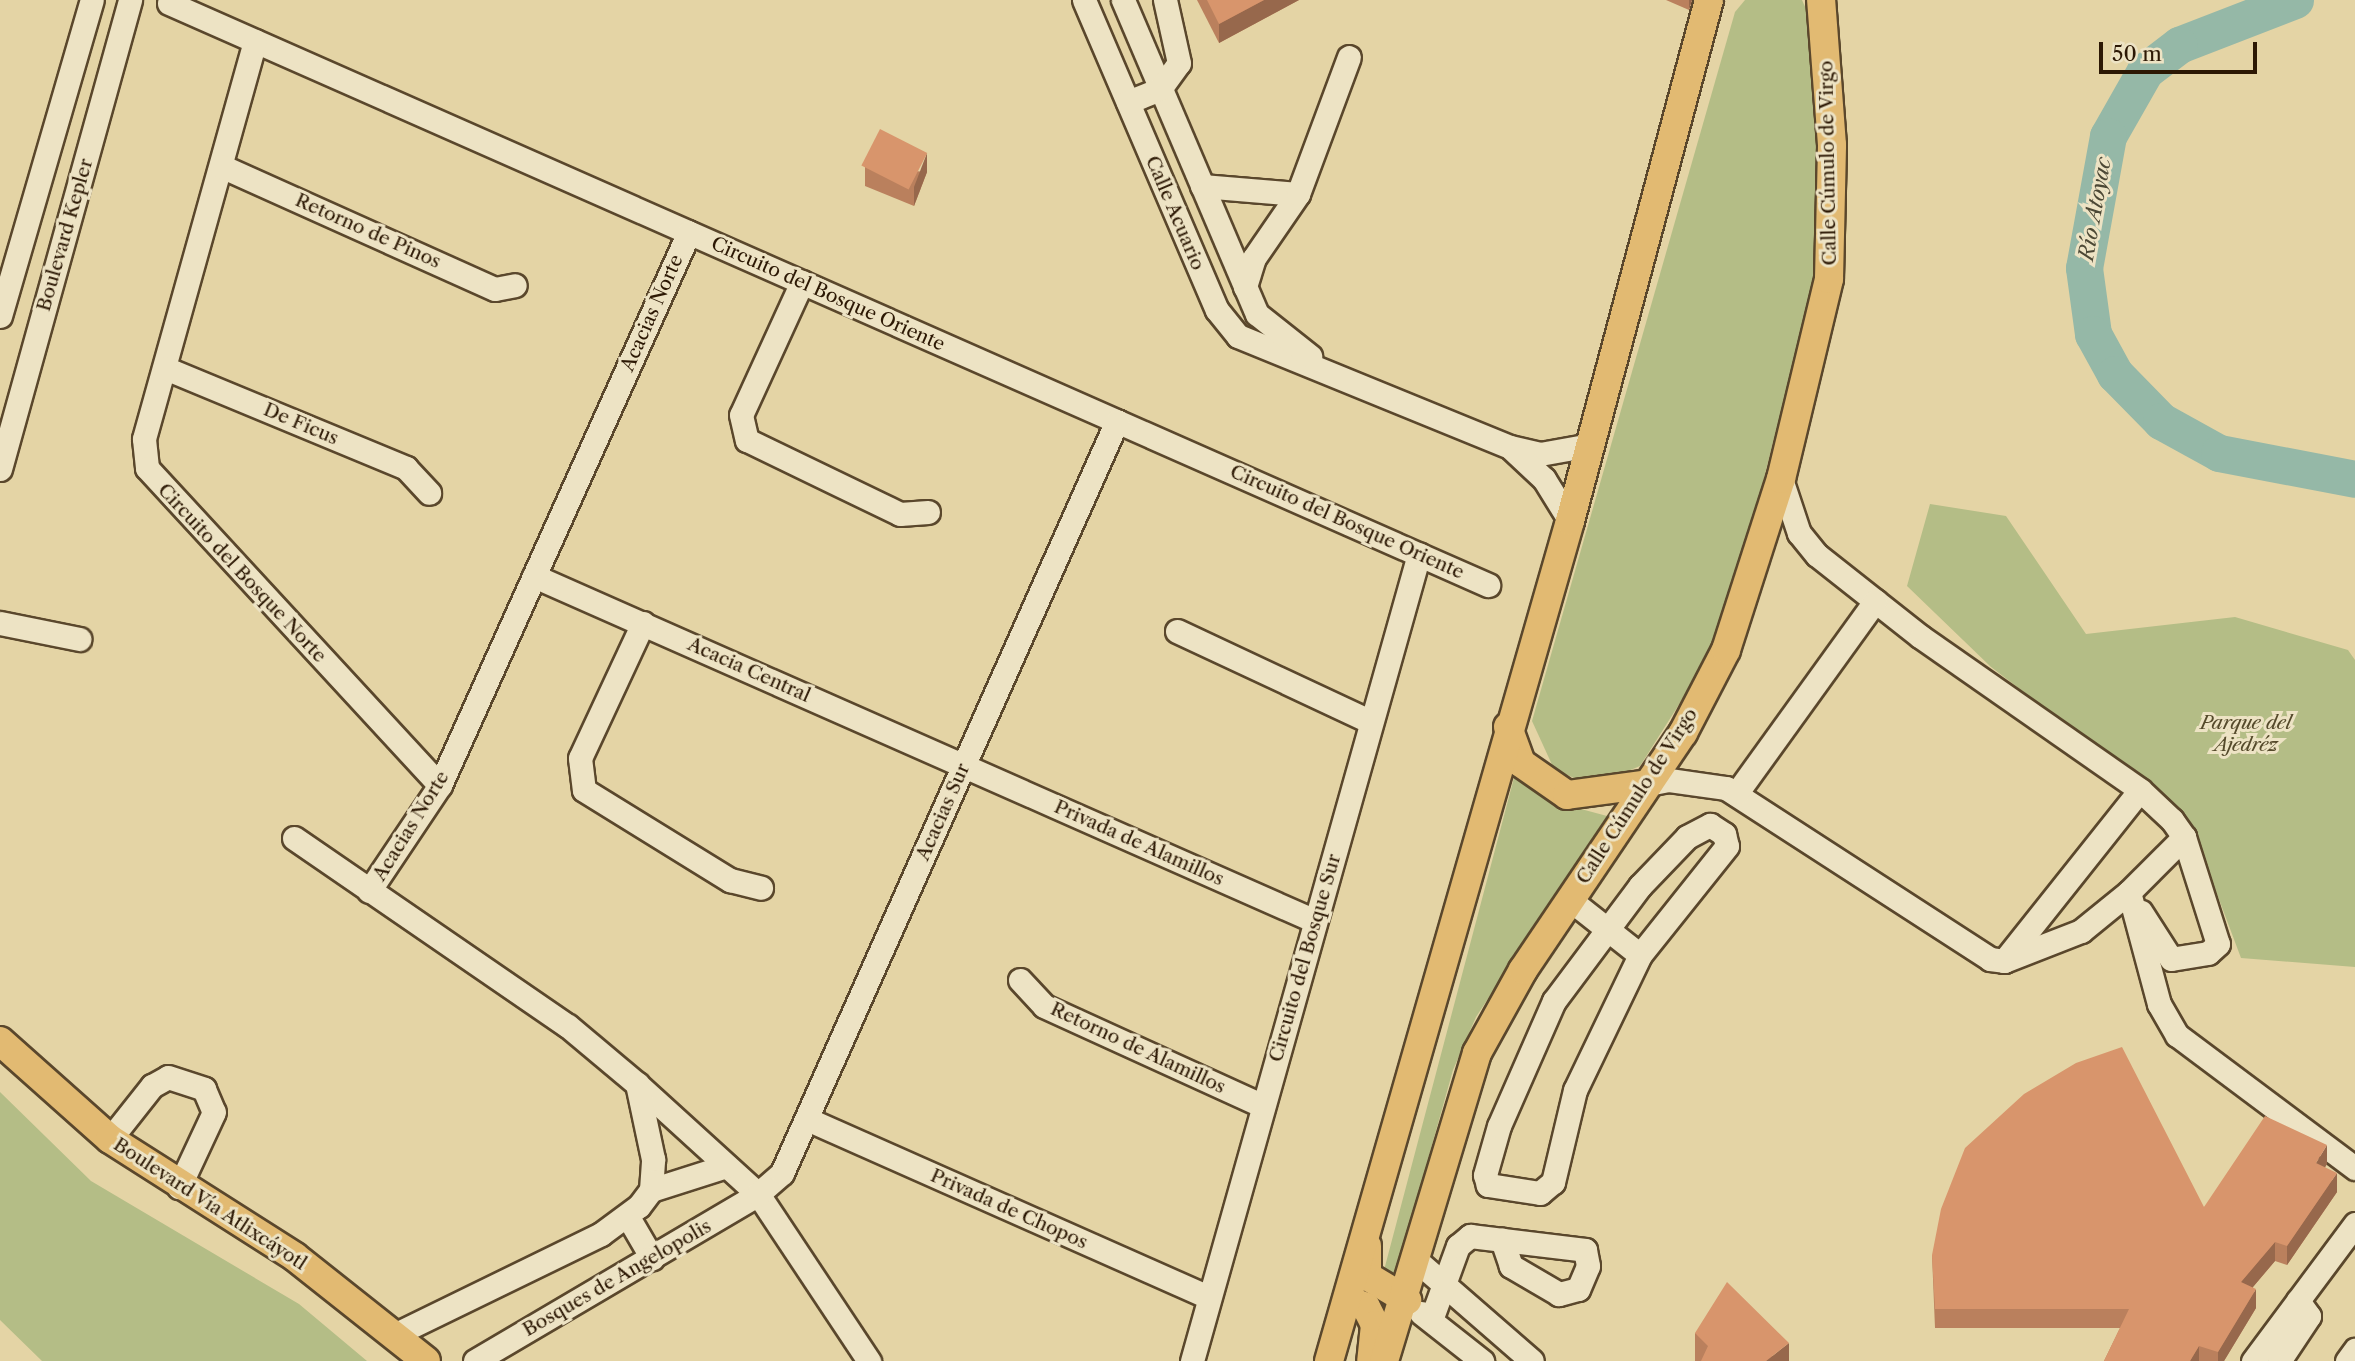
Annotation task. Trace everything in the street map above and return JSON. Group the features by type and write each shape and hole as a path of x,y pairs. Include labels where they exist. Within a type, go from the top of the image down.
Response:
{"main road":[{"path":"1329,1361 1508,727 1570,521 1709,0"},
{"path":"1812,0 1826,44"},
{"name":"Calle Cúmulo de Virgo","path":"1384,1361 1406,1300 1477,1053 1569,899 1648,784 1726,650 1781,479 1829,279 1826,44 1821,0"},
{"path":"1508,727 1521,763 1567,795 1598,796 1648,784"},
{"name":"Boulevard Vía Atlixcáyotl","path":"0,1041 110,1139 179,1187 295,1257 396,1334 426,1361"},
{"path":"1379,1182 1364,1265 1376,1285 1406,1300"},
{"path":"1348,1300 1366,1307 1375,1325 1371,1361"}],"street":[{"name":"Boulevard Kepler","path":"0,316 92,0"},
{"name":"Boulevard Kepler","path":"0,469 130,0"},
{"name":"Calle Acuario","path":"1084,0 1226,323 1250,344 1324,366 1510,447 1540,454 1590,445"},
{"name":"Calle Acuario","path":"1123,0 1245,287 1264,323 1324,366"},
{"path":"1128,102 1160,89 1179,62 1165,0"},
{"name":"Circuito del Bosque Oriente","path":"169,3 1488,584"},
{"name":"Circuito del Bosque Norte","path":"255,41 144,439 147,468 440,785"},
{"path":"1245,287 1254,258 1297,194 1349,57"},
{"name":"Retorno de Pinos","path":"221,166 495,289 516,285"},
{"path":"1202,186 1297,194"},
{"name":"Acacias Norte","path":"689,232 440,785 369,891 568,1026 637,1084 758,1194 869,1361"},
{"path":"803,282 741,415 747,440 900,514 928,512"},
{"name":"De Ficus","path":"164,368 407,468 429,493"},
{"name":"Acacias Sur","path":"758,1194 782,1173 809,1121 1116,421"},
{"name":"Calle Acuario","path":"1510,447 1544,479 1570,521"},
{"path":"1781,479 1799,533 1875,601 2140,790 2184,837 2218,936 2214,950 2171,959 2132,899"},
{"name":"Circuito del Bosque Sur","path":"1192,1361 1419,554"},
{"name":"Acacia Central","path":"534,576 963,765"},
{"path":"1735,794 1875,601"},
{"path":"0,623 79,639"},
{"path":"643,623 580,758 584,790 730,880 761,888"},
{"path":"1177,631 1371,722"},
{"name":"Privada de Alamillos","path":"963,765 1315,921"},
{"path":"1648,784 1669,780 1735,794 1962,943 2004,961 2081,931 2132,899 2184,837"},
{"path":"2004,961 2140,790"},
{"path":"1701,826 1724,834 1721,858 1640,955 1575,1090 1548,1190 1488,1185 1485,1175 1499,1126 1532,1043 1605,927 1701,826"},
{"path":"294,838 369,891"},
{"path":"1569,899 1640,955"},
{"path":"2132,899 2159,1004 2177,1035 2355,1168"},
{"name":"Retorno de Alamillos","path":"1020,980 1044,1006 1263,1106"},
{"path":"110,1139 152,1086 168,1077 204,1089 214,1112 179,1187"},
{"path":"637,1084 650,1133 652,1190"},
{"name":"Privada de Chopos","path":"809,1121 1209,1297"},
{"path":"396,1334 628,1217 652,1190 726,1166"},
{"name":"Bosques de Angelopolis","path":"475,1361 758,1194"},
{"path":"628,1217 652,1258"},
{"path":"2253,1361 2355,1224"},
{"path":"1431,1320 1441,1283 1463,1239 1502,1240"},
{"path":"1417,1261 1532,1361"},
{"path":"1406,1300 1482,1361"},
{"path":"2278,1361 2309,1316 2298,1301"},
{"path":"2347,1361 2355,1350"}],"green space":[{"path":"1745,0 1802,0 1810,18 1818,80 1819,239 1811,292 1756,510 1704,665 1640,766 1592,786 1554,769 1532,721 1735,12"},
{"name":"Parque del Ajedréz","path":"1930,504 2006,516 2086,634 2235,617 2348,650 2355,660 2355,967 2241,958 2196,838 2121,766 1991,667 1907,586"},
{"path":"1515,774 1555,802 1607,816 1476,1017 1453,1070 1395,1277 1383,1274"},
{"path":"0,1092 91,1181 299,1304 367,1361 42,1361 0,1320"}],"building":[{"path":"1207,0 1264,0 1219,24"},
{"path":"880,129 927,153 909,190 861,166"},
{"path":"2122,1047 2204,1207 2265,1116 2327,1145 2316,1163 2337,1173 2287,1246 2275,1242 2241,1282 2256,1289 2218,1352 2199,1346 2190,1361 2104,1361 2129,1309 1935,1309 1932,1255 1941,1209 1965,1148 2024,1094 2076,1063"},
{"path":"1727,1282 1789,1343 1766,1361 1701,1361 1708,1346 1695,1333"}],"waterway":[{"name":"Río Atoyac","path":"2295,0 2179,45 2145,71 2108,136 2084,268 2093,334 2115,374 2161,421 2219,453 2355,479"}]}
